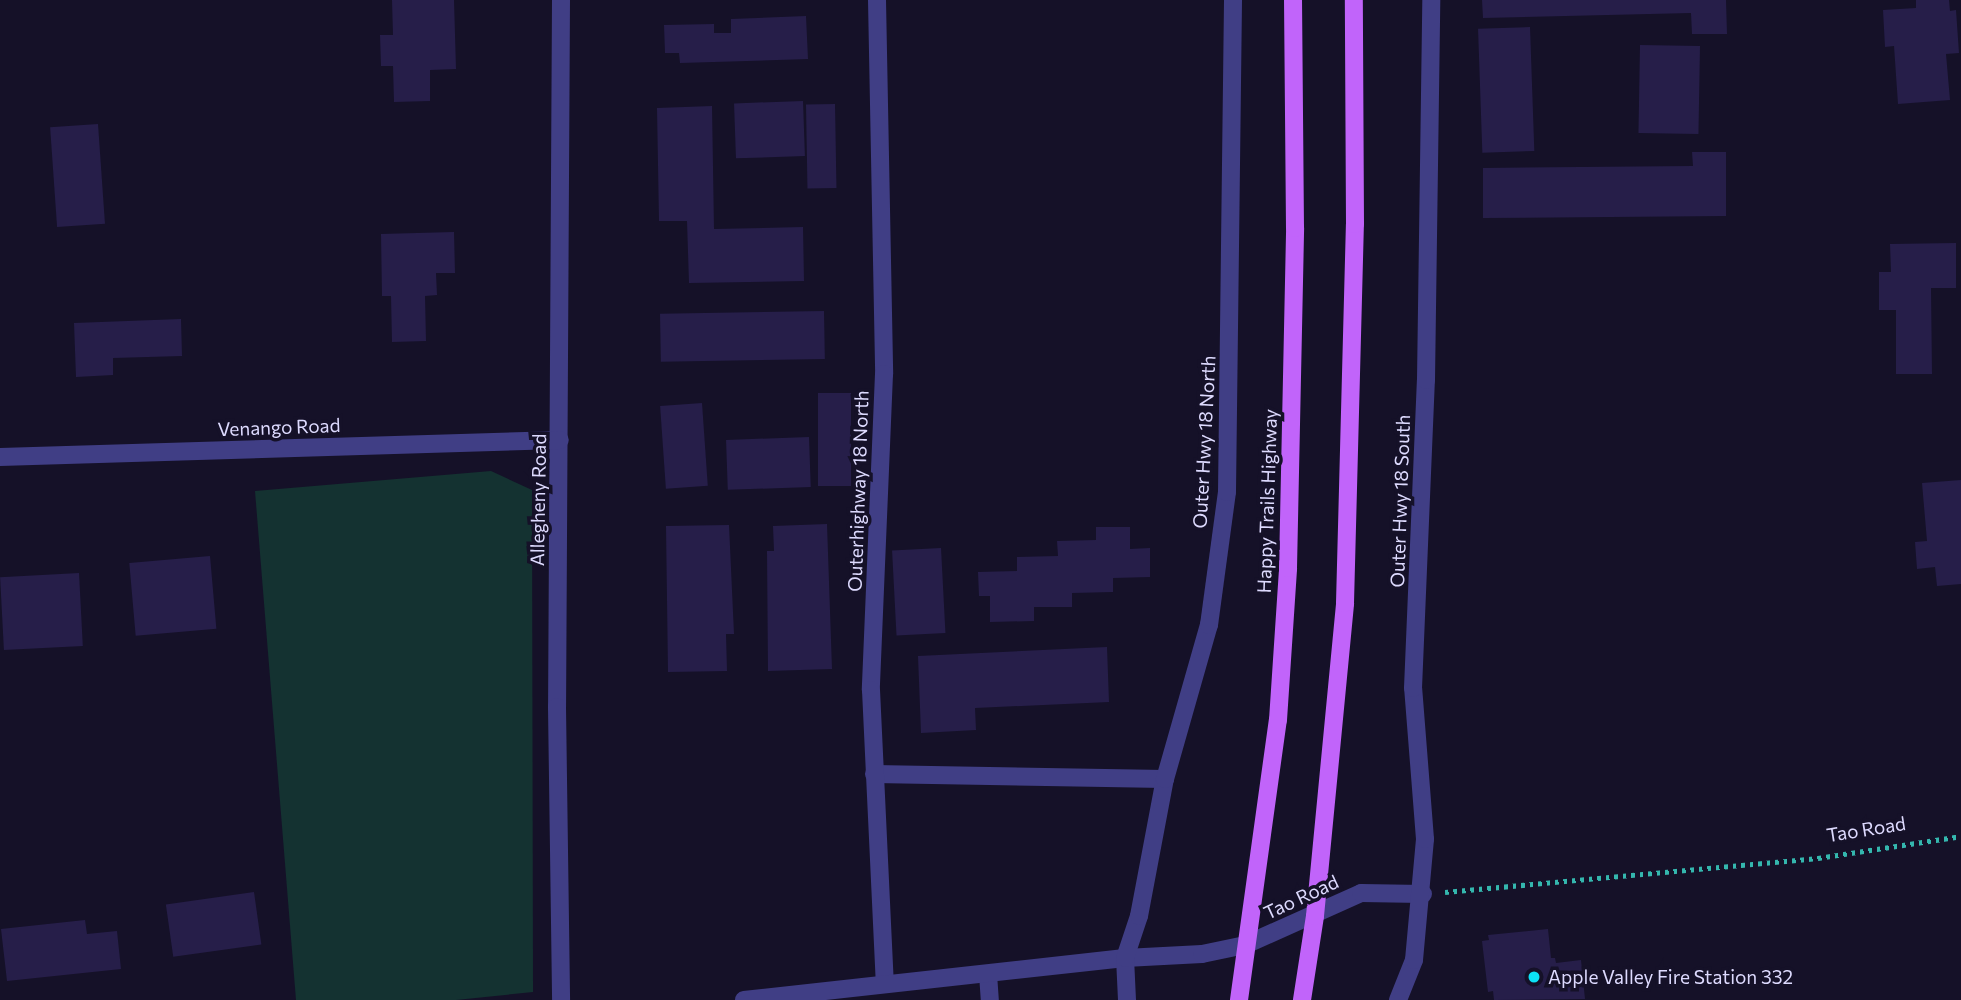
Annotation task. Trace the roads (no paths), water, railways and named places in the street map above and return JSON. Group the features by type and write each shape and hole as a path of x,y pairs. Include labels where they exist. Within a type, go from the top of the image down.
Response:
{"main road":[{"name":"Happy Trails Highway","path":"1239,1000 1278,720 1288,568 1293,0"},
{"path":"1301,1000 1315,916 1345,603 1355,225 1354,0"}],"street":[{"name":"Allegheny Road","path":"561,0 561,1000"},
{"name":"Outerhighway 18 North","path":"877,0 884,374 871,690 884,984"},
{"name":"Outer Hwy 18 North","path":"1127,1000 1125,958 1139,916 1165,779 1209,625 1227,492 1233,0"},
{"name":"Outer Hwy 18 South","path":"1398,1000 1414,960 1423,894 1425,839 1413,688 1426,380 1431,0"},
{"name":"Venango Road","path":"0,457 560,439"},
{"path":"874,774 1165,779"},
{"name":"Tao Road","path":"744,1000 846,994 884,984 1125,958 1202,954 1245,945 1315,916 1361,893 1423,894"},
{"path":"988,974 990,1000"}],"place":[{"name":"Apple Valley Fire Station 332","path":"1534,977"}]}
